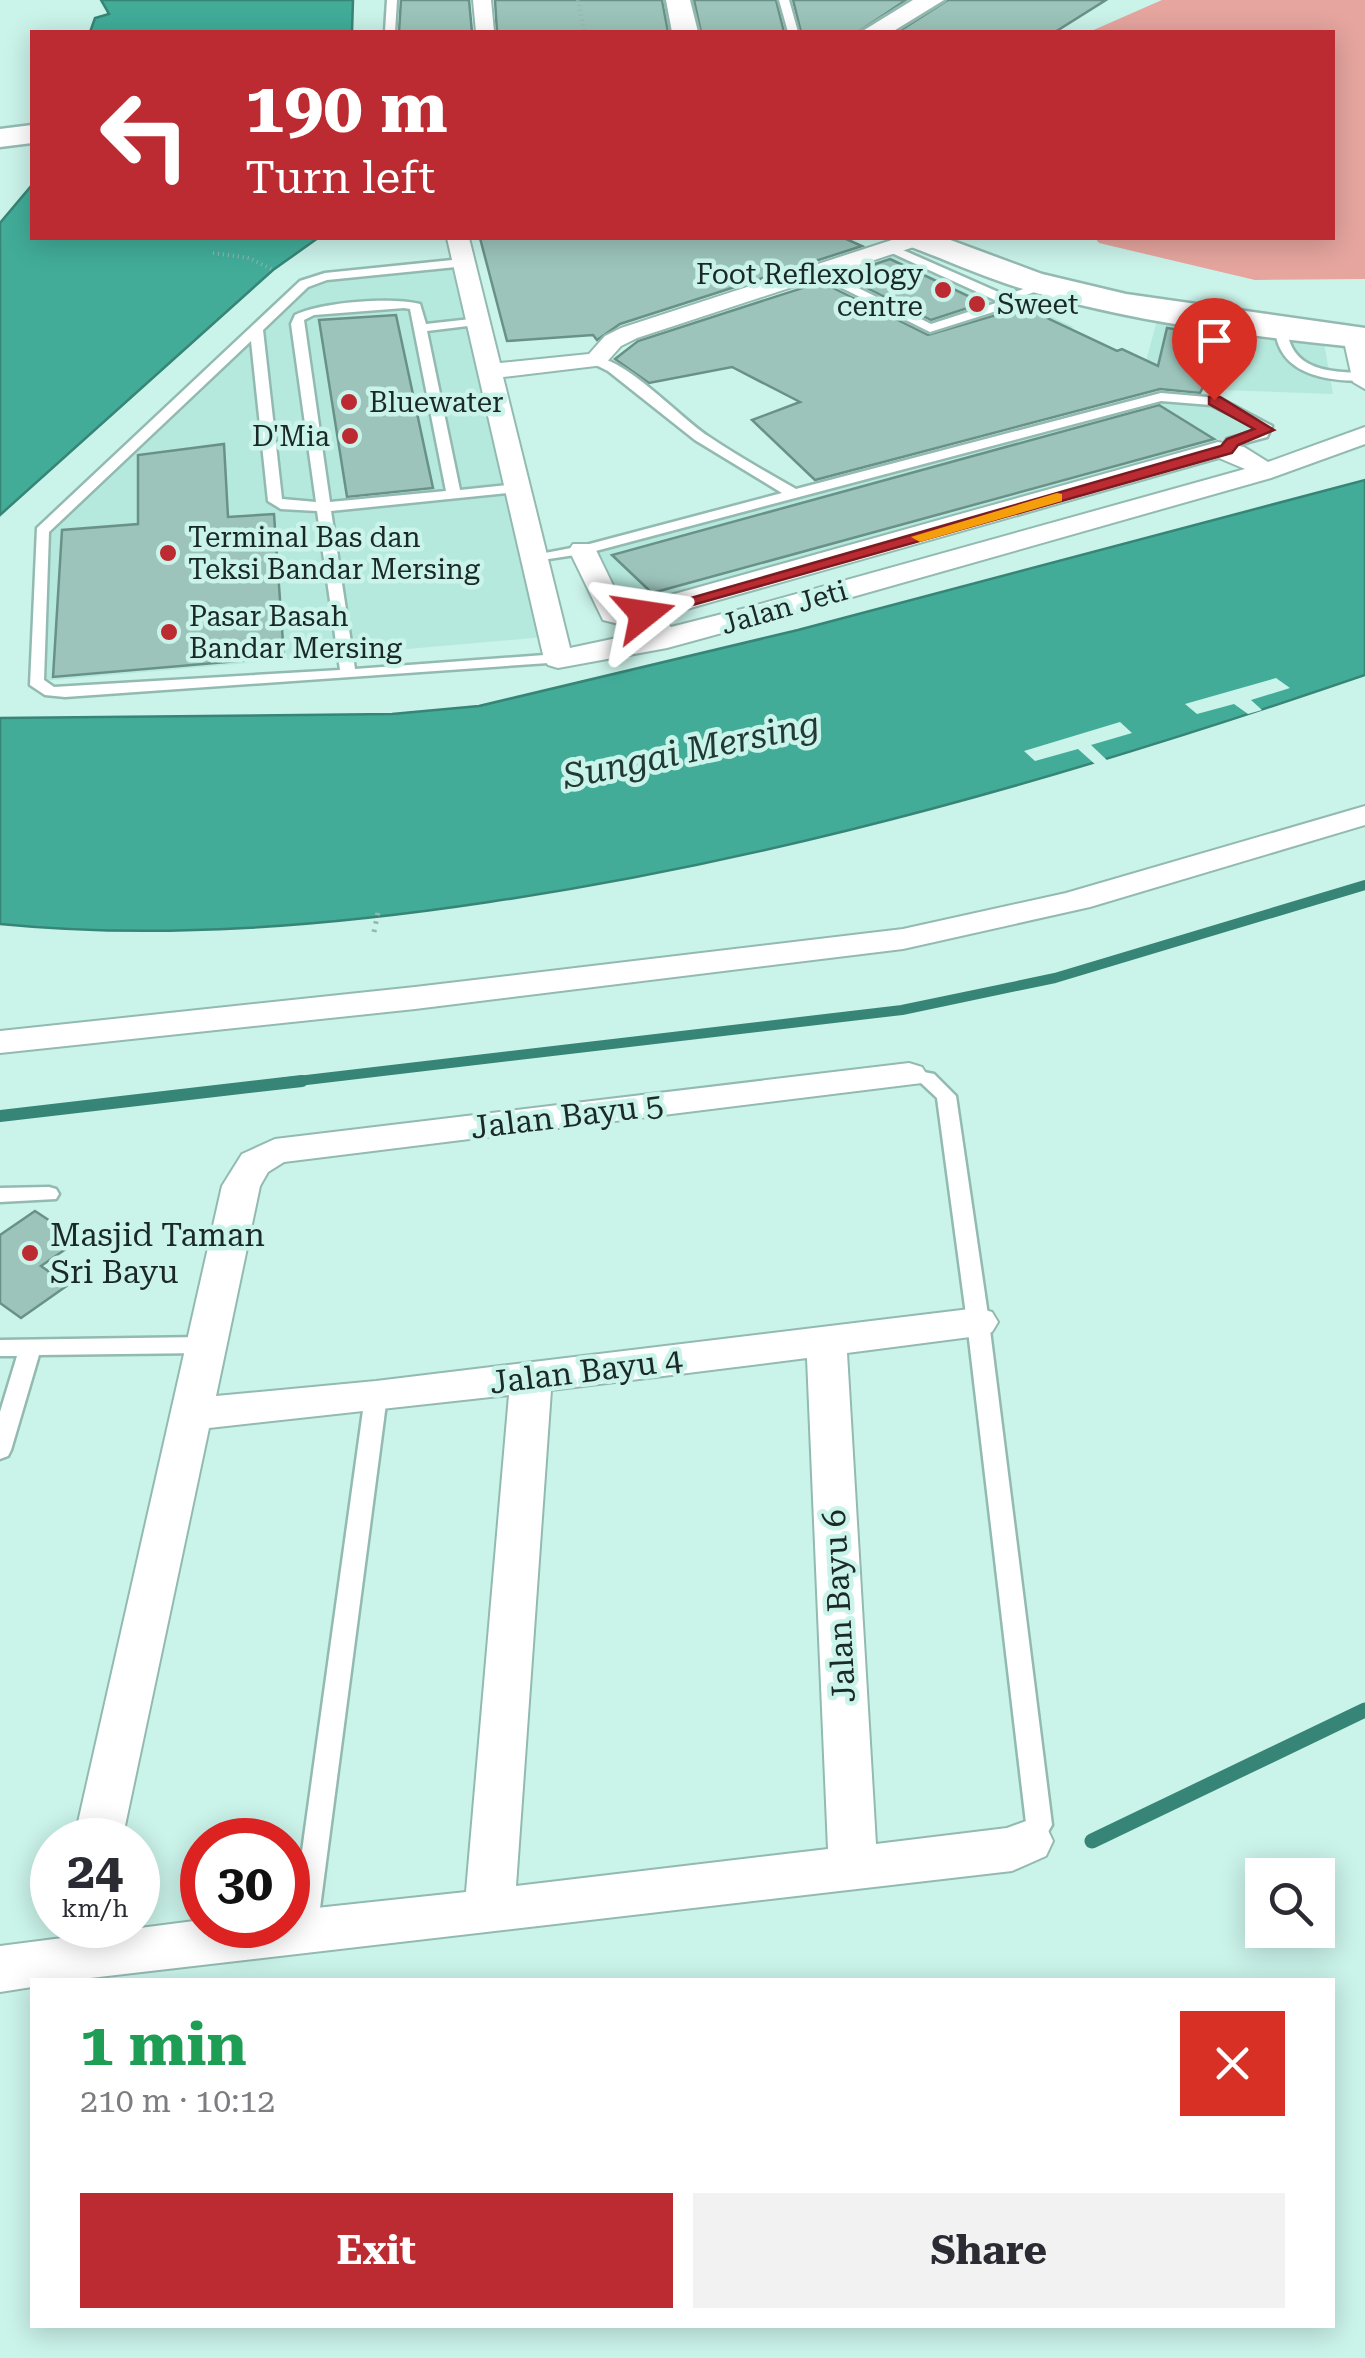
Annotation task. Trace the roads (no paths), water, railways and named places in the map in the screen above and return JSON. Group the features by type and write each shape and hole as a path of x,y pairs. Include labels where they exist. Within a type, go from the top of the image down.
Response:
{"highway":[{"path":"960,240 1036,270 1106,289 1362,334"},
{"path":"907,241 1046,286 1168,312 1282,330 1362,334"}],"street":[{"path":"482,0 485,30"},
{"path":"678,0 684,30"},
{"path":"878,30 932,0"},
{"path":"488,371 596,360 613,342 629,333 907,241"},
{"path":"460,250 558,659"},
{"path":"1362,334 1364,379"},
{"name":"Jalan Jeti","path":"558,659 667,639 1365,436"},
{"path":"584,550 613,614 623,617 1227,450 1262,469"},
{"path":"644,614 667,639"},
{"path":"0,1042 415,998 903,939 974,927 1127,886 1365,815"},
{"name":"Jalan Bayu 5","path":"203,1345 240,1186 254,1163 276,1152 909,1075"},
{"name":"Jalan Bayu 4","path":"192,1414 531,1378 978,1322"},
{"name":"Jalan Bayu 6","path":"826,1342 853,1870"},
{"path":"103,1818 192,1414 203,1345"},
{"path":"489,1912 531,1378"},
{"path":"310,1930 853,1870 1012,1848 1028,1841"},
{"path":"0,1968 56,1948"}],"lane":[{"path":"390,30 392,0"},
{"path":"784,0 792,30"},
{"path":"907,241 1004,299 1046,286"},
{"path":"460,250 304,284 42,531 36,682 41,688 65,692 558,659"},
{"path":"814,271 930,328 1005,304 1004,299"},
{"path":"348,674 297,324 300,318 311,312 404,304 416,308 454,494"},
{"path":"422,328 476,321"},
{"path":"256,327 274,501 290,507 326,507 516,488"},
{"path":"1282,330 1281,339 1302,370 1318,376 1364,379"},
{"path":"596,360 613,368 700,436 795,495"},
{"path":"534,559 584,550 1161,397 1214,400 1265,426 1262,434 1232,442 1227,450"},
{"path":"909,1075 927,1078 946,1096 978,1322 1039,1825 1028,1841"},
{"path":"0,1195 49,1194"},
{"path":"0,1348 203,1345"},
{"path":"0,1450 30,1348"},
{"path":"310,1886 376,1396"}],"water":[{"path":"101,0 353,0 352,30 91,30 95,18 109,14"},
{"path":"30,187 30,240 315,240 273,270 0,515 0,223"},
{"name":"Sungai Mersing","path":"1365,480 1365,675 1258,711 932,809 712,862 601,884 307,924 122,931 0,924 0,718 392,714 479,706 798,630"}],"waterway":[{"path":"281,1083 902,1010 1055,978 1365,885"},
{"path":"0,1116 302,1081"},
{"path":"1092,1841 1365,1710"}],"place":[{"name":"Foot Reflexology centre","path":"943,290"},
{"name":"Sweet","path":"977,304"},
{"name":"Bluewater","path":"349,402"},
{"name":"D'Mia","path":"350,436"},
{"name":"Terminal Bas dan Teksi Bandar Mersing","path":"168,553"},
{"name":"Pasar Basah Bandar Mersing","path":"169,632"},
{"name":"Masjid Taman Sri Bayu","path":"30,1253"}]}
